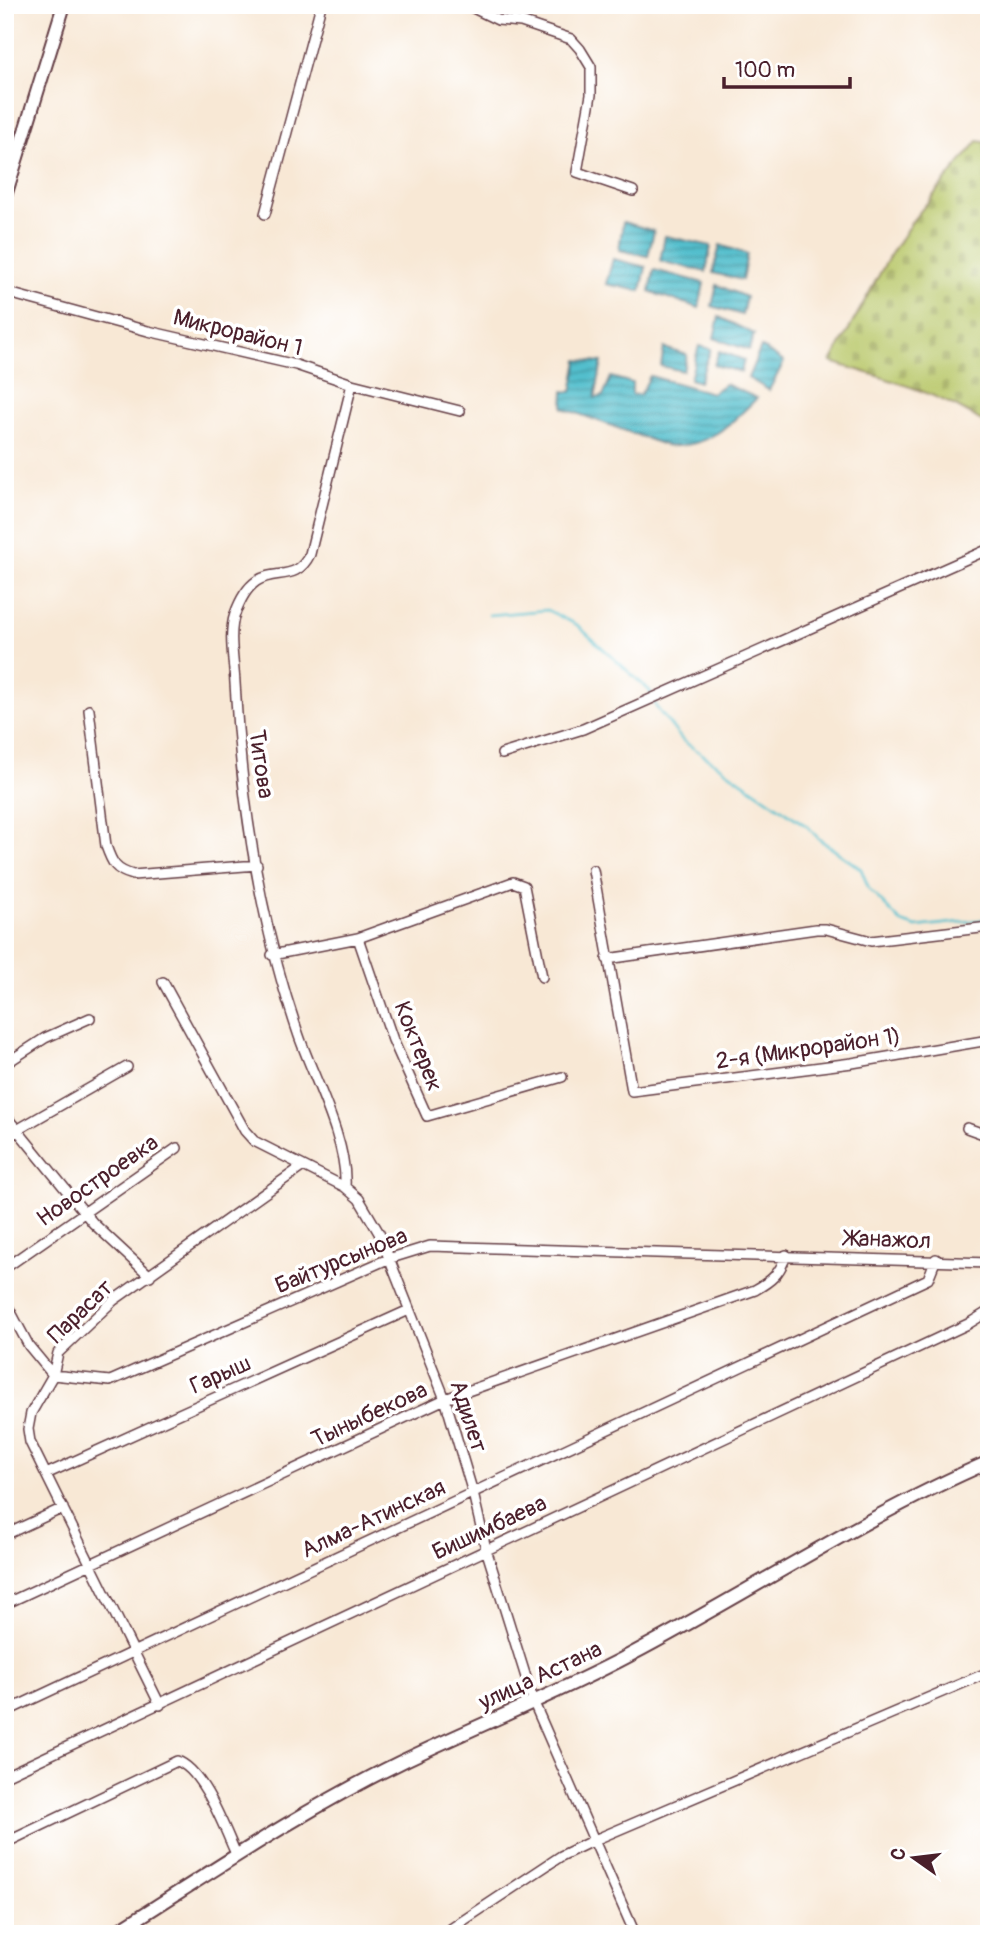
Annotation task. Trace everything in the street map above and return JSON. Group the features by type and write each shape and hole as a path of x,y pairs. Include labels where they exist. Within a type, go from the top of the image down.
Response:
{"main road":[{"path":"5,196 64,5"},
{"name":"улица Астана","path":"113,1934 236,1854 399,1763 534,1703 729,1602 913,1496 989,1462"}],"street":[{"path":"265,214 321,5"},
{"path":"467,5 498,20 521,22 571,39 591,67 592,95 577,172 633,191"},
{"name":"Микрорайон 1","path":"5,292 148,331 296,365 352,384 460,411"},
{"name":"Титова","path":"345,1187 346,1173 334,1133 272,955 237,728 234,618 243,595 253,582 268,574 293,573 303,568 310,554 352,384"},
{"path":"502,754 583,729 989,549"},
{"path":"89,710 106,846 119,871 133,875 257,865"},
{"path":"593,870 607,959 816,929 826,929 871,941 989,926"},
{"path":"272,955 358,938 513,882 524,886 542,977"},
{"name":"Коктерек","path":"358,938 393,1040 427,1116 562,1077"},
{"name":"2-я (Микрорайон 1)","path":"607,959 632,1091 852,1063 989,1040"},
{"name":"Адилет","path":"163,982 254,1141 345,1187 359,1199 370,1215 445,1399 473,1493 486,1549 534,1703 592,1841 635,1934"},
{"path":"5,1064 45,1038 90,1018"},
{"path":"5,1140 17,1130 127,1067"},
{"path":"5,1115 84,1212 149,1276"},
{"path":"967,1128 989,1136"},
{"name":"Новостроевка","path":"5,1268 177,1148"},
{"name":"Парасат","path":"160,1705 30,1442 28,1429 37,1399 52,1375 58,1353 114,1300 303,1166"},
{"name":"Байтурсынова","path":"52,1375 110,1381 388,1259 430,1246 786,1255"},
{"name":"Жанажол","path":"786,1255 989,1263"},
{"name":"Тыныбекова","path":"5,1604 445,1399 754,1290 771,1281 782,1268 786,1255"},
{"name":"Алма-Атинская","path":"5,1712 928,1279 936,1259"},
{"path":"5,1301 29,1346 52,1375"},
{"name":"Гарыш","path":"46,1474 409,1310"},
{"name":"Бишимбаева","path":"5,1776 968,1324 989,1311"},
{"path":"5,1535 63,1508"},
{"path":"443,1934 562,1856 592,1841 989,1672"},
{"path":"5,1843 177,1761 186,1764 207,1793 236,1854"}],"green space":[{"path":"978,141 989,143 989,426 932,395 831,362 889,257 913,220"}],"water":[{"path":"623,222 654,231 648,256 619,250"},
{"path":"665,236 711,246 706,272 660,261"},
{"path":"720,245 747,254 742,280 713,273"},
{"path":"613,259 646,267 641,291 606,284"},
{"path":"654,270 704,283 699,308 650,292"},
{"path":"717,285 746,297 742,315 712,306"},
{"path":"719,317 754,334 749,350 714,338"},
{"path":"699,346 711,349 699,382 690,379"},
{"path":"761,347 784,362 769,390 748,378"},
{"path":"664,348 687,355 683,371 661,366"},
{"path":"719,351 744,360 741,372 714,365"},
{"path":"578,360 602,362 595,398 603,396 611,377 632,383 632,395 641,394 650,376 712,393 725,384 757,398 738,417 706,439 681,446 667,446 563,408 564,391 572,392"}],"waterway":[{"path":"489,615 547,610 577,625 650,691 656,707 683,741 808,827 819,839 861,869 869,889 901,922 916,927 989,919"}]}
